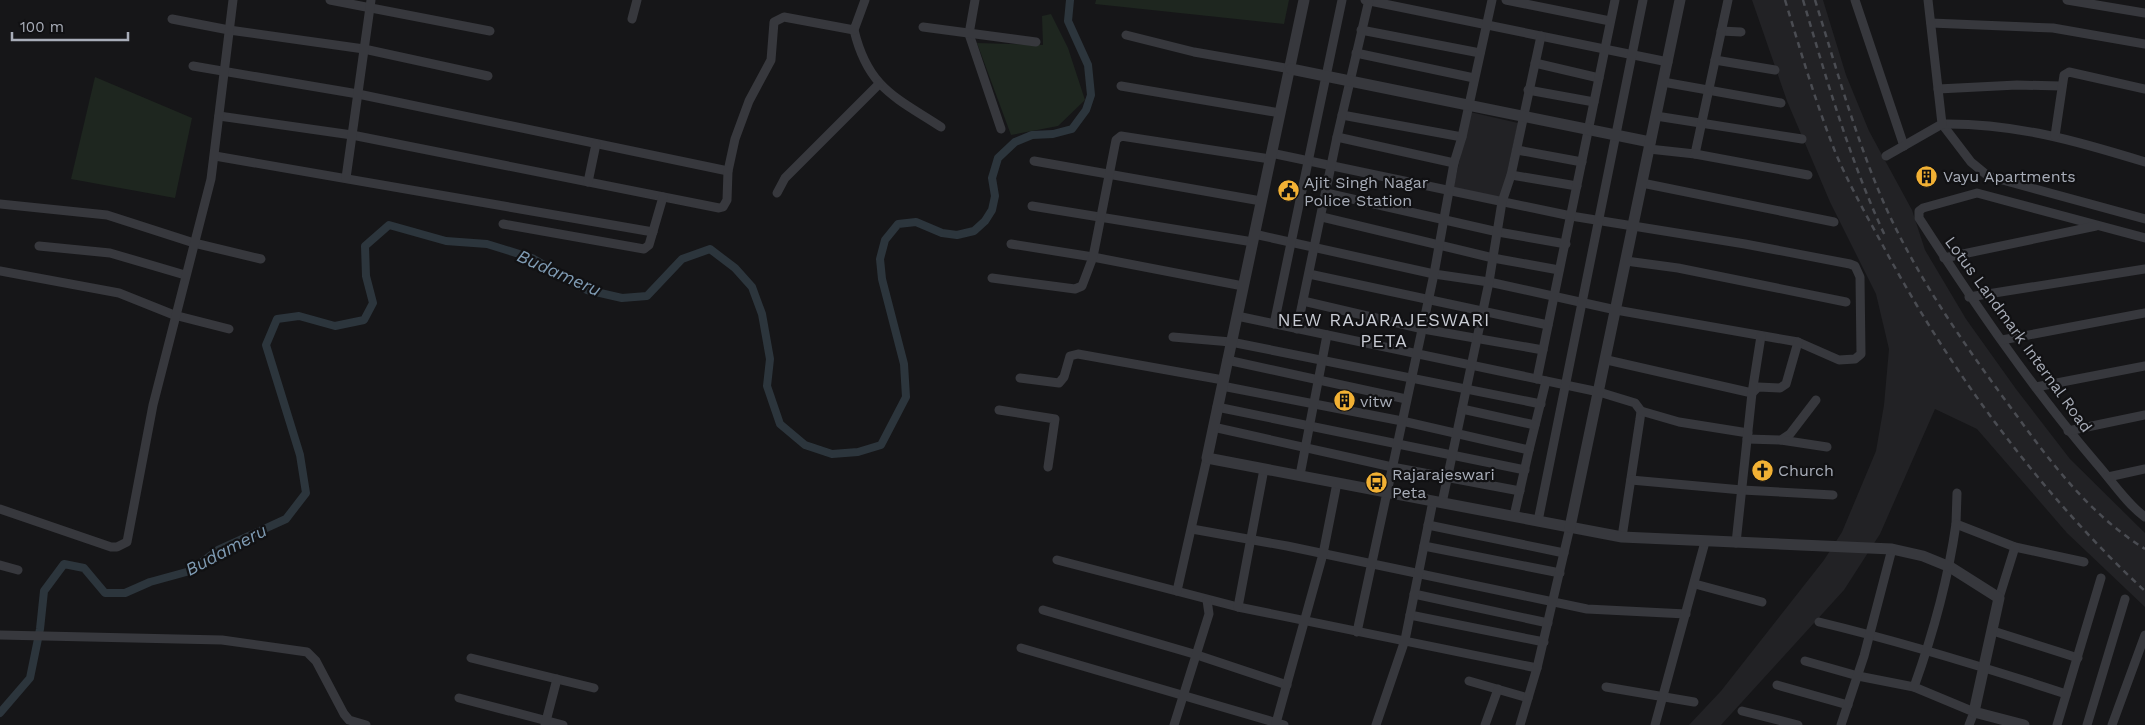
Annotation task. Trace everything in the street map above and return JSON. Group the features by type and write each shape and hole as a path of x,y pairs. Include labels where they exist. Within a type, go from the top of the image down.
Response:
{"street":[{"path":"0,509 111,546 117,547 127,542 153,405 174,315 209,193 234,0"},
{"path":"330,0 371,3 490,31"},
{"path":"862,0 854,30 859,52 866,66 879,84 941,128"},
{"path":"975,0 969,34 1001,129"},
{"path":"1177,590 1192,529 1253,238 1291,69 1304,0"},
{"path":"1274,324 1306,160 1342,0"},
{"path":"1296,329 1315,249 1367,0 1668,62"},
{"path":"1357,632 1410,379 1423,328 1454,163 1462,137 1492,0"},
{"path":"1506,0 1610,21"},
{"path":"1537,379 1615,0"},
{"path":"1538,521 1643,0"},
{"path":"1520,725 1544,642 1560,573 1598,392 1607,360 1632,227 1680,0"},
{"path":"1695,154 1728,0"},
{"path":"1855,0 1904,146"},
{"path":"1928,0 1942,124 1971,162 1988,176 2145,220"},
{"path":"2067,0 2145,13"},
{"path":"632,19 634,1"},
{"path":"346,178 371,3"},
{"path":"219,116 352,135 663,197 714,209 723,207 727,200 728,171 735,140 749,101 771,60 774,22 784,16 854,30"},
{"path":"172,19 230,30 364,49 488,76"},
{"path":"1931,23 2053,28 2145,44"},
{"path":"923,28 1036,42"},
{"path":"1361,30 1480,53"},
{"path":"1721,31 1741,32"},
{"path":"1126,35 1194,52 1291,69 1588,129 1616,135 1650,146 1808,175"},
{"path":"1376,725 1405,640 1428,525 1447,477 1453,456 1493,258 1502,202 1511,176 1541,36"},
{"path":"1356,53 1474,78"},
{"path":"1715,60 1775,70"},
{"path":"1535,63 1599,78"},
{"path":"193,66 224,73 358,94 728,171"},
{"path":"2055,136 2061,86 2064,75 2069,72 2145,89"},
{"path":"1663,82 1781,103"},
{"path":"777,193 785,178 879,84"},
{"path":"1938,89 2017,85 2061,86"},
{"path":"1121,86 1280,113"},
{"path":"1528,90 1594,102"},
{"path":"1342,115 1462,137"},
{"path":"1656,116 1802,139"},
{"path":"1886,156 1942,124 1997,125 2055,136 2145,162"},
{"path":"992,278 1078,288 1086,281 1093,257 1101,217 1116,140 1121,136 1306,160 1448,192 1571,216 1745,244 1855,266 1859,272 1861,291 1862,343 1859,357 1839,360 1798,342 1616,310 1488,282 1434,274 1290,243 1101,217 1032,206"},
{"path":"1337,137 1454,163"},
{"path":"588,182 596,144"},
{"path":"1517,150 1582,162"},
{"path":"215,156 653,232"},
{"path":"1034,161 1261,201"},
{"path":"1511,176 1577,186"},
{"path":"1642,183 1834,222"},
{"name":"Lotus Landmark Internal Road","path":"2099,225 1977,193 1923,208 1919,211 1919,218 1944,258 2068,431 2145,517"},
{"path":"1326,194 1443,218 1498,232 1566,244"},
{"path":"503,224 641,249 649,245 663,197"},
{"path":"0,204 95,213 194,243 261,259"},
{"path":"1322,216 1493,258 1559,270"},
{"path":"1944,258 2099,225 2145,238"},
{"path":"1010,244 1093,257 1243,286"},
{"path":"39,246 110,253 185,275"},
{"path":"1626,261 1678,268 1846,302"},
{"path":"1970,296 2145,269"},
{"path":"0,271 118,293 174,315 229,329"},
{"path":"1309,274 1548,325"},
{"path":"1303,301 1423,328 1543,350"},
{"path":"2002,340 2145,313"},
{"path":"1237,316 1598,392 1634,403 1641,411 1679,422 1748,436 1827,447"},
{"path":"1300,476 1327,335"},
{"path":"1736,543 1752,393 1761,336"},
{"path":"1173,337 1231,342 1541,404"},
{"path":"1752,393 1758,388 1780,388 1786,384 1798,342"},
{"path":"1020,378 1059,383 1064,377 1070,356 1078,354 1402,420 1529,450"},
{"path":"1228,360 1406,399"},
{"path":"1607,360 1752,393"},
{"path":"2036,387 2145,366"},
{"path":"1514,516 1546,381"},
{"path":"1781,440 1790,434 1816,400"},
{"path":"1217,407 1524,470"},
{"path":"1462,409 1535,425"},
{"path":"999,410 1055,418 1048,467"},
{"path":"1622,537 1641,411"},
{"path":"2068,431 2145,415"},
{"path":"1213,427 1392,467 1520,491"},
{"path":"1207,458 1622,537 1892,549 1924,556 1950,567 1999,598"},
{"path":"1238,607 1264,469"},
{"path":"2108,477 2145,469"},
{"path":"1631,480 1742,490 1832,495"},
{"path":"1021,648 1280,724 1287,685 1323,554 1337,482"},
{"path":"1914,686 1950,567 1956,524 1957,493"},
{"path":"1956,524 2015,546 2084,562"},
{"path":"1428,525 1564,553"},
{"path":"1192,529 1323,554 1587,609 1686,614"},
{"path":"1656,725 1662,696 1706,542"},
{"path":"1424,546 1560,573"},
{"path":"1969,725 1974,712 1999,598 2015,546"},
{"path":"1841,725 1858,676 1892,549"},
{"path":"1057,560 1238,607 1537,668"},
{"path":"0,565 18,570"},
{"path":"2058,725 2101,578"},
{"path":"1695,584 1762,602"},
{"path":"1414,594 1548,623"},
{"path":"2087,725 2124,599"},
{"path":"1174,725 1194,654 1209,614 1207,600"},
{"path":"1043,610 1194,654 1287,685"},
{"path":"1410,615 1544,642"},
{"path":"1819,622 1870,634 1984,667 2066,694"},
{"path":"1993,631 2078,658"},
{"path":"5,635 222,640 307,652 316,661 344,714 350,720 366,725"},
{"path":"2112,725 2145,635"},
{"path":"471,658 594,688"},
{"path":"1804,661 1858,676 1914,686 1974,712 2024,725"},
{"path":"545,722 557,679"},
{"path":"1469,681 1528,698"},
{"path":"1777,685 1848,705"},
{"path":"1606,687 1694,702"},
{"path":"1484,725 1498,689"},
{"path":"459,698 545,722 563,725"},
{"path":"1742,711 1798,725"}],"shaded area":[{"path":"1096,0 1289,0 1284,24 1095,4"},
{"path":"1752,0 1823,0 1846,75 1869,131 1912,210 1925,250 1966,319 2016,389 2070,459 2145,533 2145,607 2067,533 1977,429 1935,409 1880,534 1844,590 1721,725 1689,725 1721,691 1824,560 1842,532 1876,451 1884,405 1889,349 1876,294 1830,202 1787,101"},
{"path":"1051,14 1068,48 1085,100 1058,126 1011,135 977,43 1043,45 1042,16"},
{"path":"95,77 192,118 175,198 71,179"},
{"path":"1470,112 1518,123 1501,200 1453,190"}],"waterway":[{"name":"Budameru","path":"0,713 30,678 40,629 44,591 64,564 84,568 105,593 125,593 150,582 190,571 218,550 286,519 306,493 300,455 266,345 277,319 299,316 335,326 364,320 373,303 366,276 365,246 389,225 446,241 487,244 532,258 587,290 622,298 647,296 682,259 710,249 735,268 752,287 762,314 770,359 767,386 780,424 805,445 832,454 858,452 881,445 906,397 904,364 882,279 880,259 885,240 898,224 916,222 942,233 957,235 974,231 985,221 992,210 995,196 992,178 998,158 1015,142 1032,135 1053,134 1072,129 1086,110 1091,95 1088,65 1068,21 1070,0"}],"railway":[{"path":"1785,0 1815,97 1836,154 1857,198 1907,289 1966,382 2033,471 2106,553 2145,591"},
{"path":"1803,0 1850,150 1886,238"},
{"path":"1815,0 1846,101 1873,176 1896,229 1927,285 1980,365 2060,472 2091,506 2126,536 2145,549"}],"place":[{"name":"Vayu Apartments","path":"1927,176"},
{"name":"Ajit Singh Nagar Police Station","path":"1288,191"},
{"name":"vitw","path":"1344,401"},
{"name":"Church","path":"1762,470"},
{"name":"Rajarajeswari Peta","path":"1376,483"}],"district":[{"name":"NEW RAJARAJESWARI PETA","path":"1384,330"}]}
